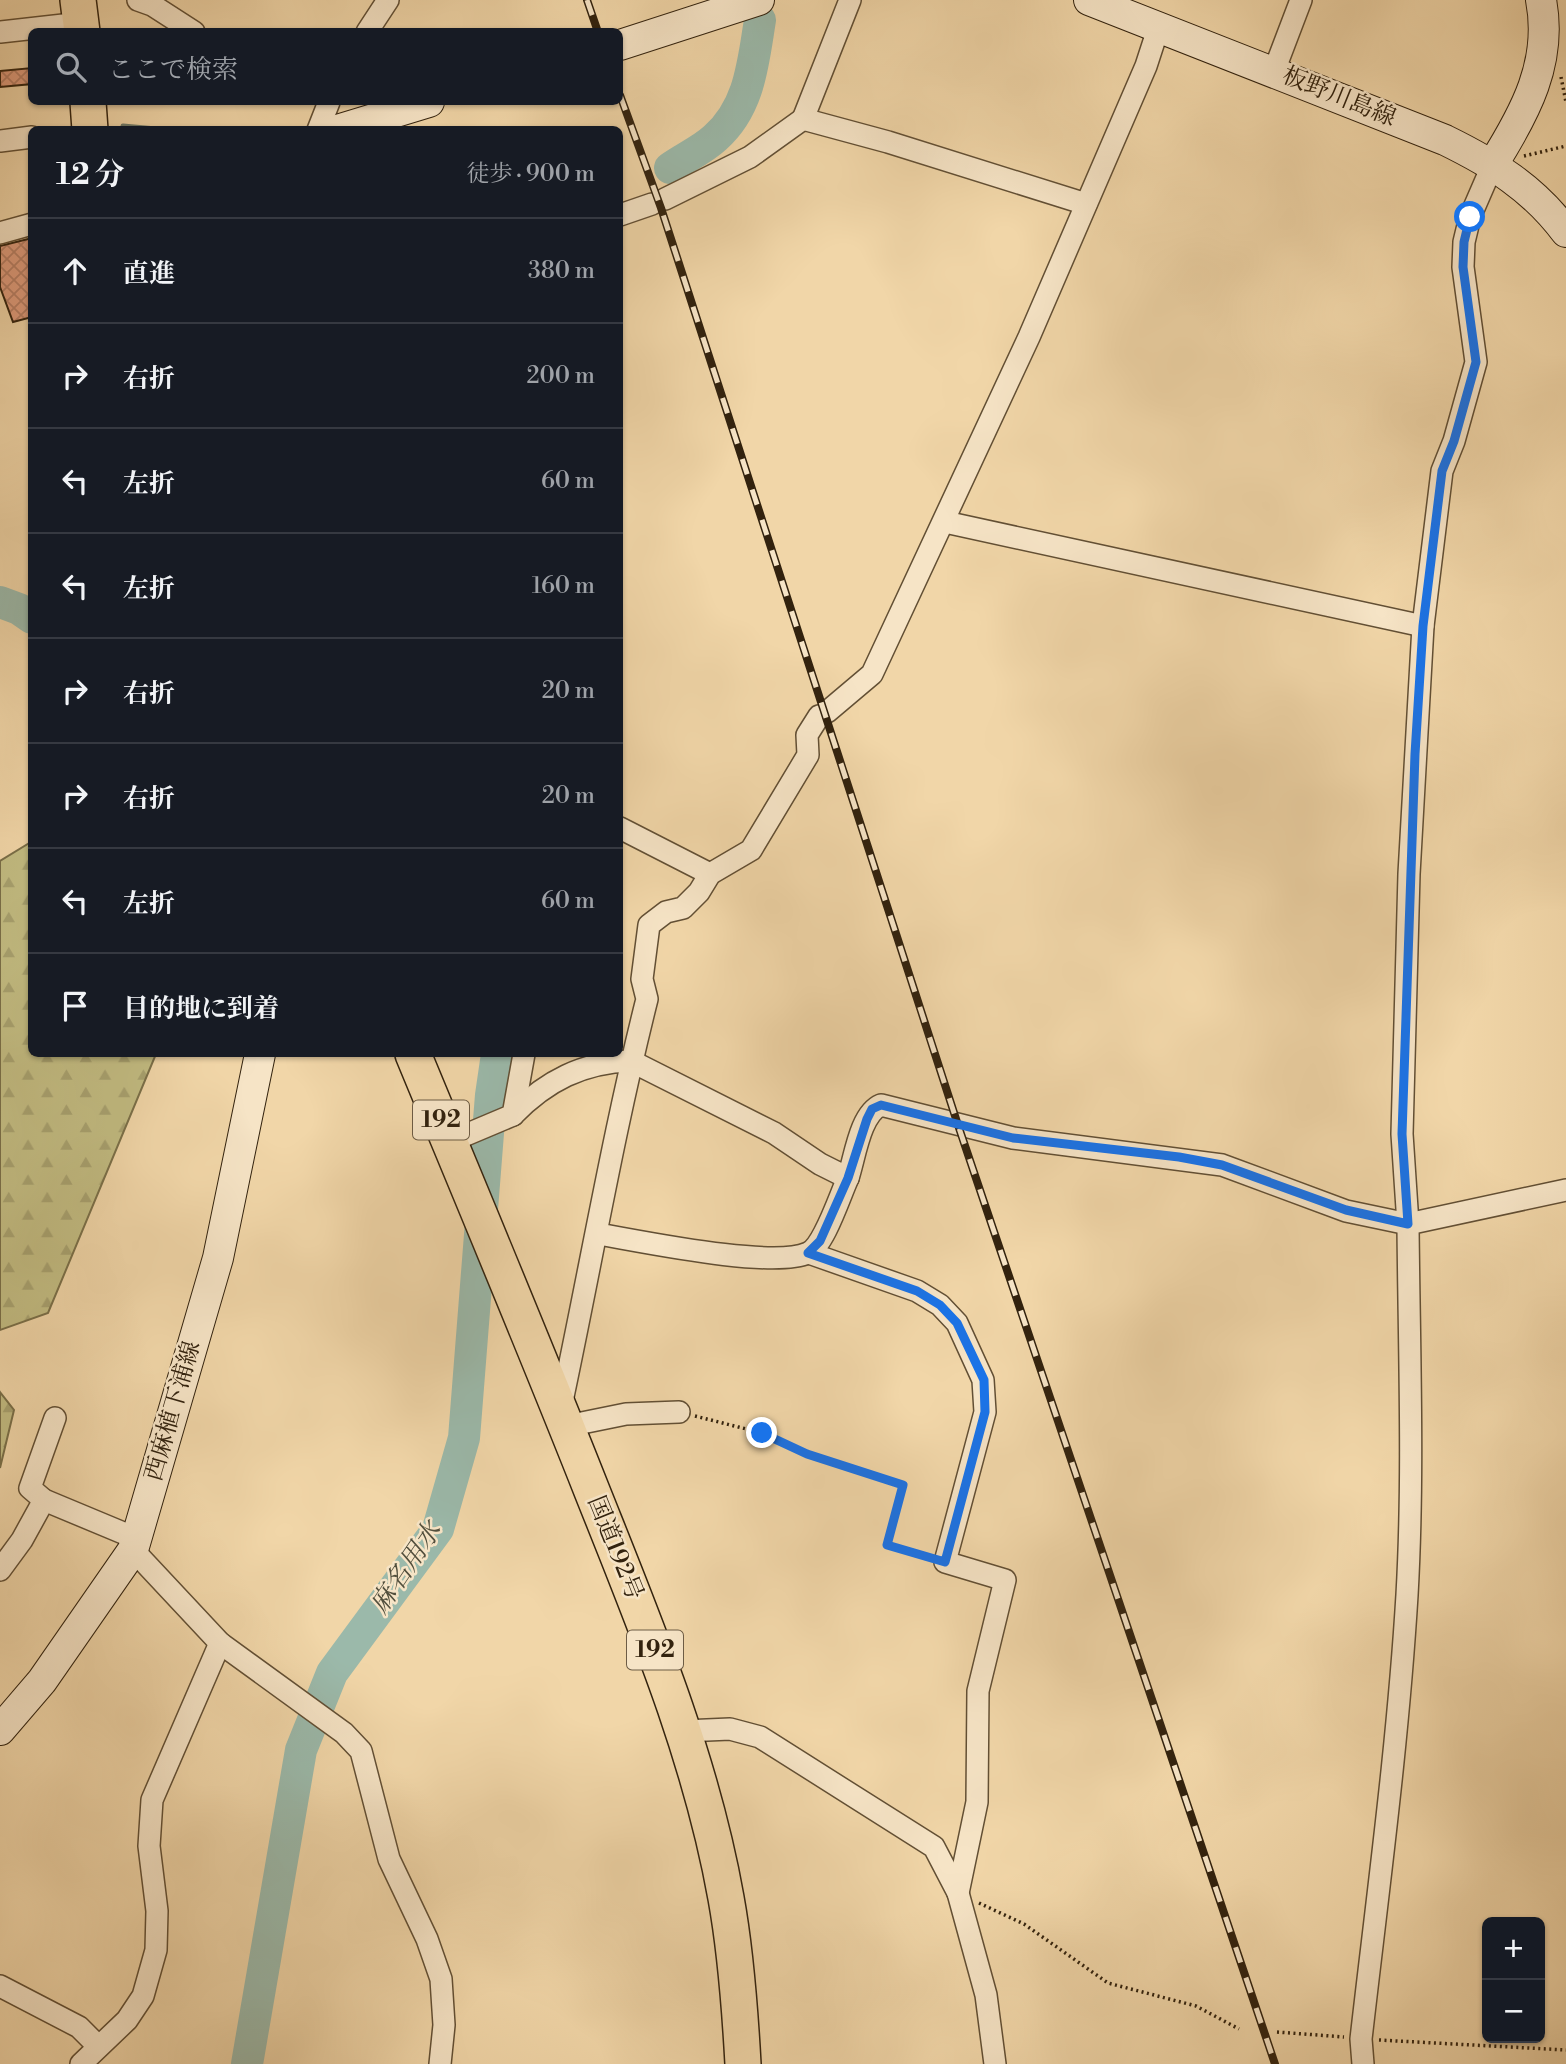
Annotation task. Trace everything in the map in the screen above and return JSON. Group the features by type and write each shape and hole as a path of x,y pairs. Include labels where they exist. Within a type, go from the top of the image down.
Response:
{"highway":[{"name":"国道192号","path":"415,1057 461,1137 468,1186 563,1418 684,1731 726,1898 740,2000 743,2064"}],"main road":[{"path":"623,44 759,0"},
{"name":"板野川島線","path":"1089,0 1144,14 1274,71 1445,140 1506,161 1524,186 1549,209 1566,232"},
{"path":"1506,161 1538,76 1545,36 1541,0"},
{"path":"350,126 419,105"},
{"name":"西麻植下浦線","path":"0,1730 42,1681 133,1549 218,1258 259,1057"}],"street":[{"path":"138,0 152,5 188,28"},
{"path":"370,28 388,0"},
{"path":"623,214 659,201 750,157 803,119 850,0"},
{"path":"1274,71 1301,0"},
{"path":"679,1412 563,1418 616,1126 647,999 642,979 649,925 666,912 683,908 699,892 710,874 751,850 808,755 807,735 823,714 872,674 945,522 1146,66 1144,14"},
{"path":"0,32 80,18"},
{"path":"320,126 328,105"},
{"path":"803,119 1086,204"},
{"path":"0,141 28,138"},
{"path":"1363,2064 1362,2039 1396,1725 1407,1595 1410,1468 1408,1224 1402,1134 1409,874 1423,626 1442,471 1454,441 1476,362 1463,267 1464,242 1470,217 1506,161"},
{"path":"0,233 28,225"},
{"path":"945,522 1423,626"},
{"path":"623,830 710,874"},
{"path":"509,1118 523,1057"},
{"path":"461,1137 509,1118 535,1093 559,1077 607,1061 631,1061 774,1133 848,1178"},
{"path":"808,1253 820,1241 848,1178 867,1119 872,1109 881,1105 1013,1138 1179,1157 1222,1165 1346,1210 1408,1224 1566,1190"},
{"path":"598,1234 709,1254 786,1257 808,1253 917,1291 940,1305 957,1323 984,1380 985,1412 945,1562 1005,1580 978,1691 976,1802 958,1893"},
{"path":"55,1418 30,1488 44,1500 128,1535 133,1549 220,1643 344,1732 361,1751 388,1859 427,1939 441,1979 444,2025 440,2064"},
{"path":"0,1570 22,1540 44,1500"},
{"path":"81,2064 127,2020 143,1996 156,1950 157,1911 149,1846 152,1800 220,1643"},
{"path":"684,1731 730,1729 760,1737 934,1847 958,1893 986,1995 995,2064"},
{"path":"0,1986 79,2027 98,2046"}],"path":[{"path":"1506,161 1566,146"},
{"path":"679,1412 762,1433 807,1454 903,1485 887,1545 945,1562"},
{"path":"958,1893 1024,1924 1108,1983 1196,2006 1239,2029"},
{"path":"1277,2032 1566,2050"}],"green space":[{"path":"28,844 28,1057 155,1057 48,1313 0,1330 0,861"},
{"path":"0,1392 14,1410 0,1468"}],"building":[{"path":"28,68 28,84 0,87 0,71"},
{"path":"28,239 28,318 13,322 0,287 0,246"}],"waterway":[{"name":"麻名用水","path":"670,168 710,142 736,113 748,84 760,20"},
{"path":"0,602 28,615"},
{"name":"麻名用水","path":"247,2064 301,1750 332,1673 438,1529 464,1438 491,1095 497,1057"}],"railway":[{"path":"587,0 597,28"},
{"path":"623,103 661,208 957,1122 1275,2064"}],"route":[{"path":"762,1433 807,1454 903,1485 887,1545 945,1562 985,1412 984,1380 957,1323 940,1305 917,1291 808,1253 820,1241 848,1178 867,1119 872,1109 881,1105 1013,1138 1179,1157 1222,1165 1346,1210 1408,1224 1402,1134 1409,874 1418,695 1423,626 1442,471 1454,441 1476,362 1463,267 1464,242 1470,217"}]}
